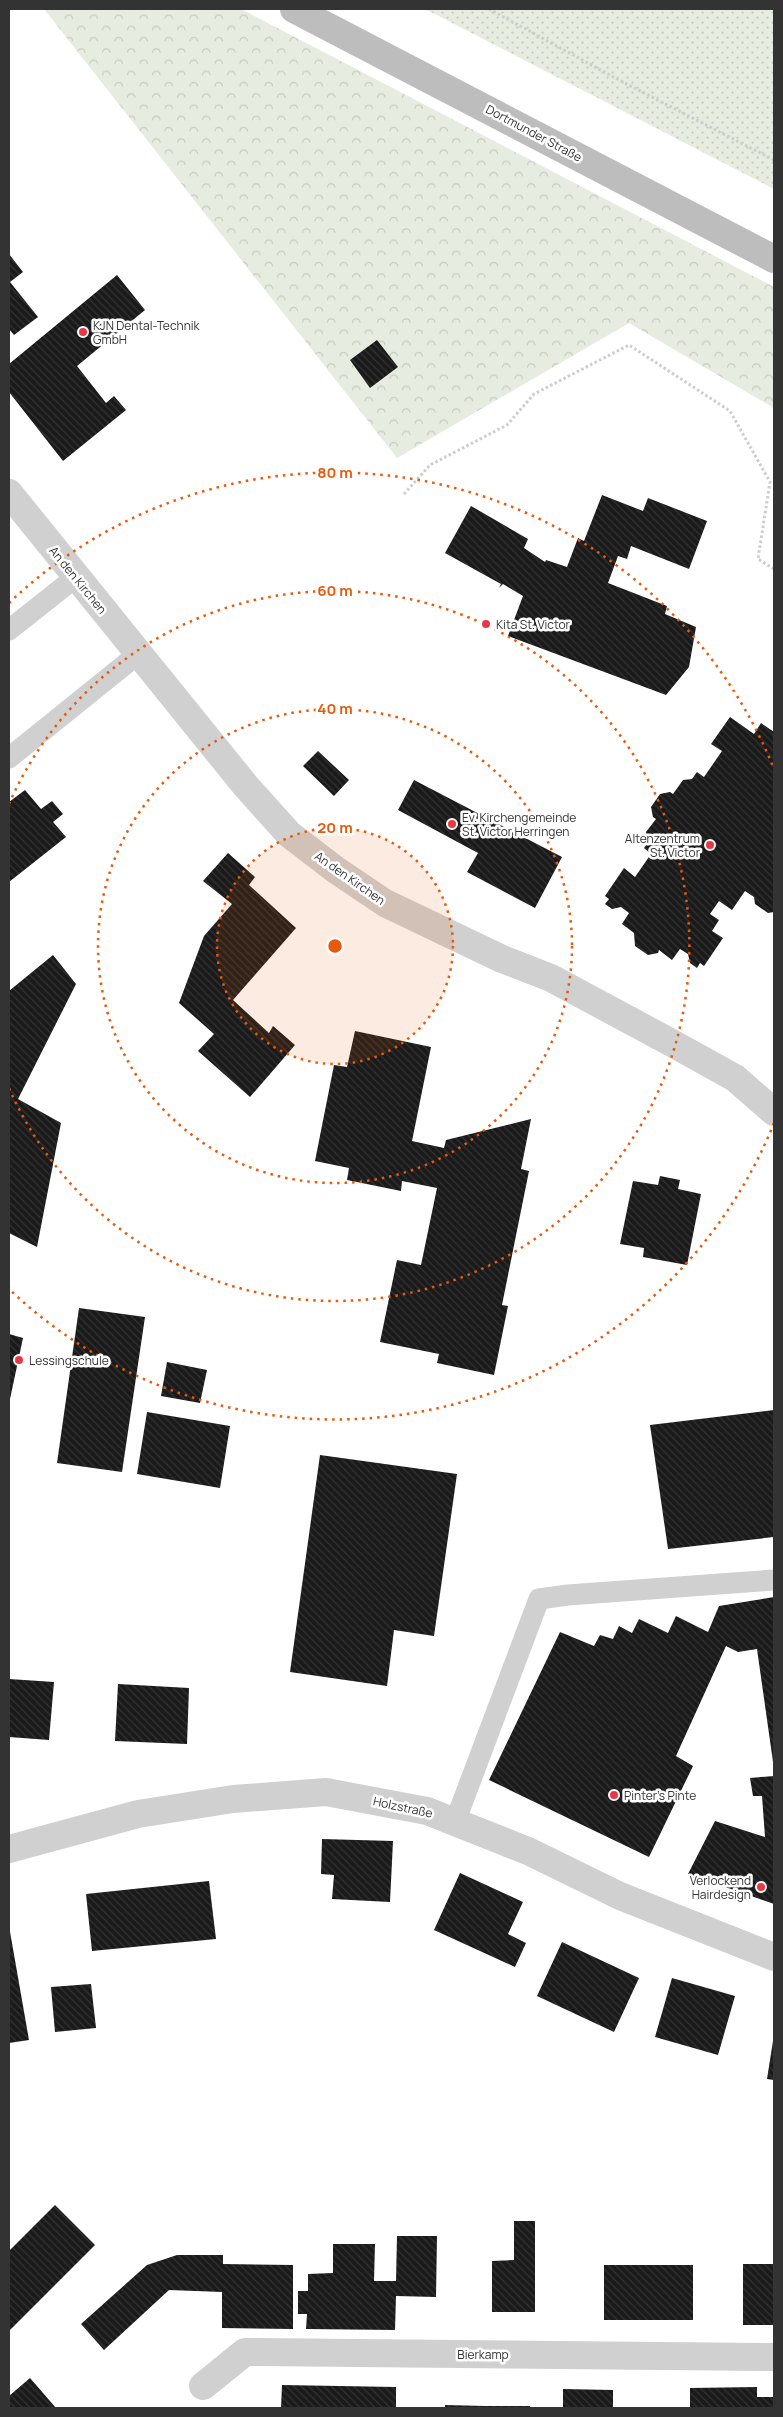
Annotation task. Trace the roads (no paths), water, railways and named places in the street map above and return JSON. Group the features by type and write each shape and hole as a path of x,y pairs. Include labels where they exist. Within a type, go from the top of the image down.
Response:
{"main road":[{"name":"Dortmunder Straße","path":"294,9 774,259"}],"street":[{"name":"An den Kirchen","path":"9,493 245,785 289,834 336,870 393,907 502,958 550,978 670,1042 735,1078 774,1112"},
{"name":"Holzstraße","path":"9,1849 138,1814 233,1799 326,1792 427,1811 528,1851 620,1896 774,1957"},
{"name":"Bierkamp","path":"203,2386 246,2352 774,2356"}],"lane":[{"path":"9,630 76,577"},
{"path":"9,758 138,654"},
{"path":"455,1822 539,1599 568,1595 774,1580"}],"place":[{"name":"KJN Dental-Technik GmbH","path":"83,332"},
{"name":"Kita St. Victor","path":"486,624"},
{"name":"Ev. Kirchengemeinde St. Victor Herringen","path":"452,824"},
{"name":"Altenzentrum St. Victor","path":"710,845"},
{"name":"Lessingschule","path":"19,1360"},
{"name":"Pinter's Pinte","path":"614,1795"},
{"name":"Verlockend Hairdesign","path":"761,1887"}]}
